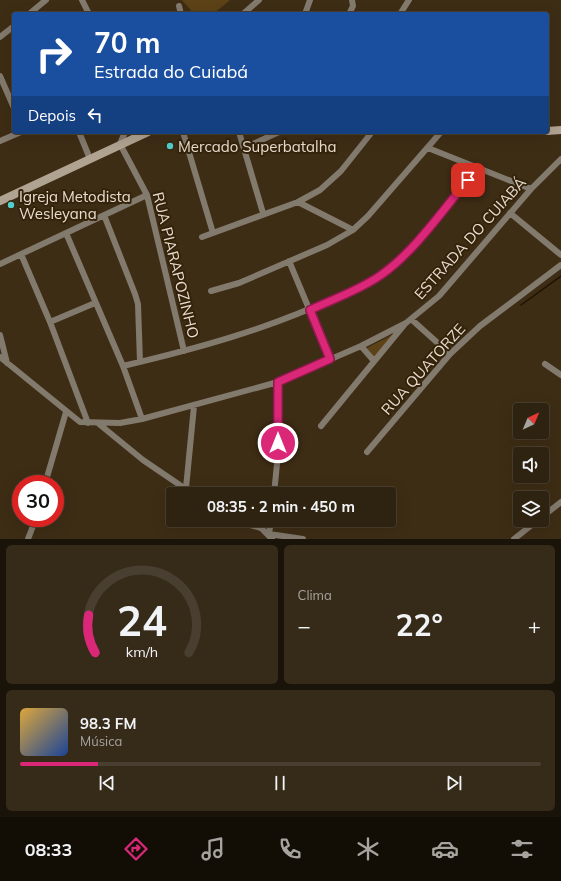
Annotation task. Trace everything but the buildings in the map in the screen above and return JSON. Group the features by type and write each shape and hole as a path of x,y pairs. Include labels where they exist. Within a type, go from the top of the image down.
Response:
{"street":[{"path":"31,12 46,0"},
{"path":"82,0 88,12"},
{"path":"246,12 259,0"},
{"path":"306,12 310,0"},
{"path":"350,12 353,6 352,0"},
{"path":"401,12 409,0"},
{"path":"179,6 180,12"},
{"path":"0,37 12,28"},
{"path":"0,76 12,103"},
{"path":"549,131 561,130"},
{"path":"0,141 16,134"},
{"path":"80,134 90,159"},
{"path":"120,144 124,134"},
{"path":"0,201 143,134"},
{"path":"184,134 213,233"},
{"path":"240,134 263,213"},
{"path":"244,148 274,134"},
{"path":"202,237 263,213 298,202 331,181 370,134"},
{"path":"211,291 239,283 327,245 353,230 368,216 439,134"},
{"name":"RUA PIARAPOZINHO","path":"120,144 147,195 184,351"},
{"path":"428,148 531,189"},
{"name":"ESTRADA DO CUIABÁ","path":"0,357 80,422 99,424 142,419 278,382 361,346 409,321 439,296 531,189 561,159"},
{"path":"123,366 184,351 257,329 310,310 374,280 393,266 427,229 478,168"},
{"path":"0,264 147,195"},
{"path":"298,202 353,230"},
{"path":"510,213 561,255"},
{"path":"104,215 136,299 140,362"},
{"path":"66,233 123,366 142,419"},
{"path":"21,254 50,322 88,423"},
{"path":"289,261 330,359"},
{"name":"RUA QUATORZE","path":"367,452 450,354 480,326 561,265"},
{"path":"50,322 95,303"},
{"path":"321,426 409,321 450,354"},
{"path":"0,335 7,363"},
{"path":"361,346 374,361"},
{"path":"545,364 561,375"},
{"path":"275,487 277,464 278,382"},
{"path":"186,487 194,406"},
{"path":"48,475 66,412"},
{"path":"99,424 144,460 184,487"},
{"path":"549,511 561,502"},
{"path":"28,539 33,527"},
{"path":"258,527 261,528 271,537 303,539"},
{"path":"514,539 529,527"}],"shaded area":[{"path":"182,0 230,0 215,12 192,12"},
{"path":"396,333 375,358 367,348"}],"waterway":[{"path":"521,305 561,276"}],"place":[{"name":"Mercado Superbatalha","path":"170,146"},
{"name":"Igreja Metodista Wesleyana","path":"11,205"}],"route":[{"path":"278,443 278,382 330,359 310,310 374,280 393,266 427,229 468,180"}]}
